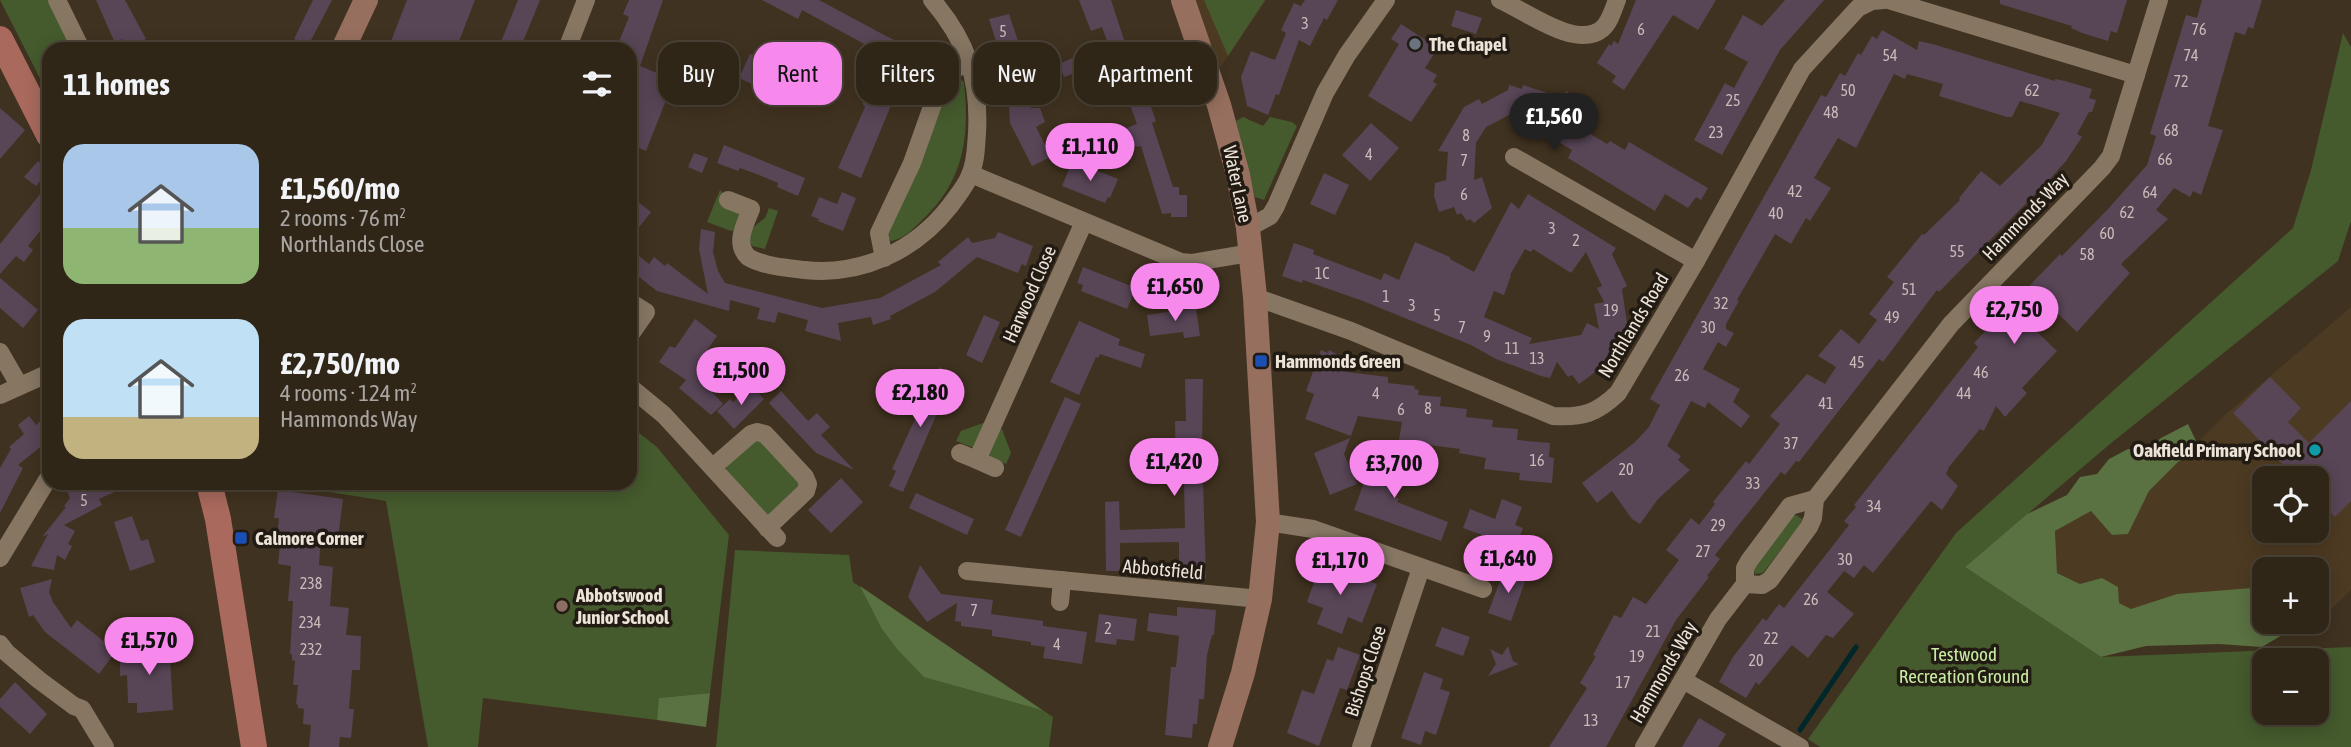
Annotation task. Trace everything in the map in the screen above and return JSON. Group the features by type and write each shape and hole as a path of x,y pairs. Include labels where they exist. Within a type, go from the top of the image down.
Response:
{"main road":[{"path":"0,39 42,121"},
{"path":"210,490 218,519 254,747"}],"street":[{"path":"57,0 78,42"},
{"path":"346,42 366,0"},
{"path":"570,42 586,0"},
{"path":"728,200 757,211 740,240 742,251 750,260 822,272 843,271 884,258 924,234 943,214 971,174 976,150 977,121 976,93 970,60 953,27 932,0"},
{"name":"Water Lane","path":"1183,0 1219,105 1238,175 1248,228 1255,297 1268,522 1260,599 1243,673 1220,747"},
{"path":"1248,228 1270,216 1325,93 1347,55 1386,0"},
{"path":"1500,0 1564,32 1581,36 1595,33 1604,27 1617,0"},
{"name":"Northlands Road","path":"1255,297 1351,331 1553,416 1588,414 1604,406 1618,393 1696,261 1802,69 1858,8 1872,1 1886,0 2136,75"},
{"name":"Hammonds Way","path":"1745,584 1762,584 1770,580 1809,527 1815,499 1951,324 2111,156 2159,0"},
{"path":"884,258 879,233 912,163 940,84 949,73 970,60"},
{"path":"1514,157 1696,261"},
{"path":"971,174 1181,262 1250,253"},
{"name":"Harwood Close","path":"995,468 968,456 1084,222"},
{"path":"637,324 645,312"},
{"path":"0,352 19,385"},
{"path":"0,395 42,376"},
{"path":"637,393 664,415 772,533 806,491 808,484 805,477 765,434 757,432 713,467"},
{"path":"0,558 42,489"},
{"name":"Hammonds Way","path":"1644,747 1718,619 1745,584 1745,568 1749,561 1790,506 1815,499"},
{"path":"1268,522 1314,529 1483,589"},
{"name":"Bishops Close","path":"1361,747 1421,568"},
{"name":"Abbotsfield","path":"967,571 1260,599"},
{"path":"1060,602 1062,580"},
{"path":"0,644 39,680 82,709 105,747"},
{"path":"1683,680 1800,747"}],"shaded area":[{"path":"1183,0 1266,0 1217,71 1217,42 1197,42"},
{"path":"2351,307 2351,590 2329,612 2329,557 2252,557 2252,626 2139,613 2057,573 2055,531 2091,511 2112,535 2128,534 2149,491 2226,414"}],"green space":[{"path":"0,0 49,0 70,42 42,42 42,82"},
{"path":"1204,0 1265,0 1228,56"},
{"name":"Testwood Recreation Ground","path":"2343,33 2351,47 2351,221 2338,261 2110,444 1965,567 2101,657 2252,651 2252,725 2329,725 2329,648 2326,648 2351,647 2351,747 1820,747 1808,739 1956,533 2293,228 2311,170"},
{"path":"959,79 964,82 966,121 961,157 955,174 936,205 911,230 891,241 885,235 940,105 959,105"},
{"path":"1243,117 1263,126 1270,117 1292,122 1297,126 1264,200 1255,197 1253,190 1236,121"},
{"path":"720,190 723,193 720,202 741,215 737,230 731,231 707,222"},
{"path":"769,208 778,211 765,249 752,246 749,240 751,229 765,218"},
{"path":"986,422 974,448 956,441 961,431"},
{"path":"2188,424 2197,443 2149,491 2128,534 2112,535 2091,511 2055,531 2057,573 2080,584 2102,578 2118,587 2119,603 2131,609 2177,594 2252,588 2252,634 2284,634 2262,647 2219,644 2146,646 2101,657 1965,567 2027,514 2067,495 2080,477 2097,474 2109,459 2128,449 2144,451 2161,438"},
{"path":"999,428 1002,429 1011,453 1006,464 988,453"},
{"name":"Abbotswood Junior School","path":"637,431 657,447 729,535 710,693 660,698 657,720 483,698 478,747 428,747 386,501 317,490 637,490"},
{"path":"758,437 804,486 768,518 726,470 727,464"},
{"path":"1796,515 1802,519 1800,525 1763,573 1755,574 1753,568"},
{"path":"735,550 849,555 853,582 1053,717 1049,747 716,747"},
{"path":"860,586 1042,710 924,677 882,629"},
{"path":"710,693 706,727 657,720 659,698"}],"building":[{"path":"96,0 125,0 146,39 140,42 124,42 122,39 115,42"},
{"path":"313,0 332,0 310,42 294,39"},
{"path":"407,0 475,0 459,42 391,42"},
{"path":"518,0 540,0 523,42 501,42"},
{"path":"629,0 663,0 640,66 658,73 658,105 664,105 646,151 637,147 637,42 619,42 629,17 623,14"},
{"path":"762,0 819,0 898,42 861,42 802,10 798,19"},
{"path":"1079,0 1111,0 1125,42 1107,42 1102,27 1091,31"},
{"path":"1305,0 1338,0 1327,20 1324,18 1310,46 1299,40 1279,95 1276,94 1268,115 1247,106 1241,77 1251,51 1275,60 1286,33 1281,30 1294,3 1301,6"},
{"path":"1636,0 1716,0 1698,30 1673,15 1624,90 1612,82 1616,76 1597,63 1609,44 1611,46 1614,41 1618,44"},
{"path":"1785,0 1824,0 1780,50 1722,155 1694,140 1725,83 1734,88 1748,62 1724,49 1743,15 1762,26"},
{"path":"2000,0 2127,0 2117,33 2111,31 2108,41 2082,33 2071,28 2072,26 2000,4"},
{"path":"2202,0 2262,0 2253,29 2248,27 2245,35 2235,32 2208,126 2223,130 2201,195 2193,191 2190,197 2174,188 2156,210 2168,219 2121,264 2130,273 2077,332 2047,303 2029,324 2057,351 2022,388 2027,393 2005,417 1996,406 1984,431 1980,429 1949,467 1946,474 1958,486 1942,510 1931,501 1873,573 1864,565 1854,578 1844,571 1827,592 1854,614 1833,638 1826,635 1808,658 1792,645 1759,685 1756,682 1746,698 1719,682 1733,657 1763,618 1766,621 1779,604 1784,608 1849,525 1844,521 1856,507 1854,505 1978,347 1974,343 2060,254 2062,256 2108,209 2147,165 2156,136 2150,134 2186,15 2197,18"},
{"path":"1456,10 1482,18 1476,34 1451,26"},
{"path":"1009,14 1018,42 996,42 989,19"},
{"path":"1401,24 1438,48 1425,68 1437,75 1433,82 1437,84 1411,122 1368,96 1399,44 1391,39"},
{"path":"1882,30 1917,50 1919,41 2055,81 2065,81 2092,89 2089,98 2096,100 2092,112 2089,112 2077,134 2082,137 2049,180 1939,292 1937,290 1883,362 1879,359 1799,462 1796,461 1785,475 1781,472 1715,555 1720,559 1676,620 1606,747 1549,747 1587,688 1580,683 1596,656 1593,655 1614,615 1621,618 1633,597 1646,604 1679,560 1666,550 1691,518 1699,525 1715,504 1713,502 1746,461 1749,464 1780,424 1770,416 1807,374 1825,384 1836,367 1818,356 1841,329 1859,344 1877,320 1869,314 1894,282 1887,277 1922,234 1960,200 1981,171 2000,186 2041,146 2060,113 2020,101 2012,117 2007,117 1939,96 1943,84 1907,74 1905,79 1894,74 1856,148 1838,138 1814,178 1831,188 1810,221 1806,218 1791,244 1775,234 1726,324 1726,329 1734,333 1726,347 1718,342 1703,369 1740,389 1733,402 1750,416 1741,428 1708,402 1705,408 1691,401 1667,446 1681,456 1678,460 1690,470 1658,499 1640,524 1632,519 1612,491 1597,503 1582,483 1634,443 1649,427 1660,405 1650,399 1821,95 1826,97 1840,73 1845,76 1858,53 1861,55 1872,36 1877,39"},
{"path":"750,54 753,55 753,84 739,78"},
{"path":"1074,57 1074,73 1064,77 1060,64"},
{"path":"1509,85 1522,89 1523,85 1562,98 1566,91 1596,110 1584,130 1607,144 1610,141 1625,150 1629,142 1708,188 1701,200 1696,197 1688,208 1665,194 1655,211 1568,158 1572,150 1549,136 1555,127 1513,113 1486,127 1476,143 1474,180 1482,177 1492,208 1474,223 1470,219 1467,221 1461,213 1457,215 1454,207 1439,212 1434,196 1435,183 1446,180 1448,152 1438,151 1464,107 1479,99 1482,104 1508,90"},
{"path":"864,105 891,105 861,178 838,168 865,107"},
{"path":"1009,105 1031,105 1031,108 1040,108 1045,122 1036,127 1051,157 1032,166 1010,123"},
{"path":"1130,105 1150,105 1156,121 1152,123 1173,187 1179,187 1179,195 1187,195 1187,217 1162,214 1141,146 1104,151 1099,138 1137,124"},
{"path":"0,108 25,130 0,159"},
{"path":"1371,123 1399,148 1370,181 1342,155"},
{"path":"724,145 805,178 798,196 759,175 717,163"},
{"path":"694,153 708,158 702,173 688,167"},
{"path":"38,161 42,165 42,179 36,186 24,177"},
{"path":"1071,164 1092,173 1093,169 1118,179 1105,203 1062,186"},
{"path":"1324,173 1349,185 1335,215 1310,204"},
{"path":"42,192 42,229 28,246 33,250 24,262 16,256 0,274 0,244"},
{"path":"842,192 856,198 843,231 811,216 819,197 837,204"},
{"path":"1528,194 1616,248 1612,254 1627,286 1622,289 1628,330 1618,333 1602,367 1579,384 1572,375 1568,377 1557,362 1550,378 1541,376 1363,301 1303,280 1302,283 1282,276 1294,243 1314,250 1313,254 1381,280 1384,273 1399,280 1415,242 1450,257 1474,272 1511,202 1519,209","holes":["1525,249 1531,252 1533,249 1571,273 1586,252 1602,286 1597,288 1604,302 1594,304 1599,329 1587,323 1581,335 1529,344 1532,338 1484,317 1494,291 1504,295 1510,275"]},
{"path":"637,201 651,212 637,230"},
{"path":"701,229 715,232 713,252 718,271 725,283 822,308 880,298 941,265 938,262 968,237 972,243 995,238 998,232 1033,246 1026,266 1022,264 1018,273 977,257 935,292 890,316 891,319 873,325 871,317 838,323 841,341 805,331 808,320 778,312 775,323 757,319 760,308 730,300 729,311 657,291 637,275 637,255 649,264 654,257 665,266 667,263 708,294 699,249"},
{"path":"1083,267 1136,288 1127,309 1081,291 1083,285 1077,283"},
{"path":"0,278 38,310 23,328 0,308"},
{"path":"1196,308 1200,336 1184,338 1183,332 1150,336 1147,315"},
{"path":"984,315 1000,322 982,363 966,355"},
{"path":"695,319 717,336 696,366 709,376 704,383 723,404 711,415 679,388 686,380 659,362 670,346 675,348"},
{"path":"1079,321 1120,339 1118,345 1145,354 1141,368 1100,354 1096,357 1079,395 1050,382"},
{"path":"1321,350 1328,353 1329,350 1351,362 1347,372 1388,377 1388,383 1415,386 1414,389 1419,390 1418,395 1441,397 1440,406 1467,409 1466,417 1493,420 1492,427 1518,429 1517,440 1550,443 1549,457 1554,458 1552,483 1519,480 1520,473 1484,469 1486,458 1459,453 1460,449 1413,443 1410,460 1396,457 1402,422 1358,416 1351,436 1305,419 1314,394 1306,391"},
{"path":"939,367 954,374 903,492 889,486 896,471 892,469"},
{"name":"Oakfield Primary School","path":"2270,377 2301,408 2288,422 2309,443 2351,401 2351,501 2335,517 2329,511 2329,466 2284,466 2233,413"},
{"path":"1185,379 1203,379 1206,578 1179,578 1179,542 1120,543 1120,571 1106,571 1105,502 1119,501 1120,530 1185,528 1184,484 1176,484 1175,421 1186,421"},
{"path":"751,385 764,399 734,429 717,411 730,399 733,402"},
{"path":"781,391 808,421 817,413 830,427 821,435 854,470 816,453 769,403"},
{"path":"1065,397 1081,404 1021,537 1005,530"},
{"path":"29,416 36,425 42,420 42,446 18,465 23,468 0,513 0,468 11,449 9,447 24,434 18,425"},
{"path":"1350,438 1344,454 1357,484 1330,495 1314,453"},
{"path":"1375,452 1405,463 1391,496 1399,499 1397,502 1448,522 1441,541 1354,510"},
{"path":"841,478 863,502 831,533 808,510"},
{"path":"66,490 119,490 99,499 102,505 64,525 75,531 68,544 72,546 65,560 57,555 54,570 31,566 48,534 42,537 70,498"},
{"path":"278,490 343,499 338,538 321,536 319,565 333,567 330,606 349,608 346,635 361,636 360,670 352,670 349,709 354,709 351,738 340,737 339,747 309,747 311,725 303,724 304,709 298,708 296,704 298,685 293,685 295,661 290,654 293,601 288,601 291,566 278,564 280,546 276,546 279,518 274,518"},
{"path":"916,493 974,519 967,535 909,508"},
{"path":"1502,499 1522,507 1515,525 1523,528 1516,547 1463,528 1470,509 1495,519"},
{"path":"132,516 141,541 148,539 155,562 130,571 114,522"},
{"path":"1321,563 1377,584 1362,623 1348,617 1342,634 1317,624 1323,608 1307,602"},
{"path":"920,565 941,594 993,600 991,614 1043,621 1043,626 1087,632 1082,664 1043,658 1045,647 992,636 992,630 961,626 961,622 955,621 957,603 927,622 908,597"},
{"path":"1507,569 1527,576 1511,621 1488,613"},
{"path":"52,579 49,592 71,628 77,620 116,651 99,674 45,632 33,615 29,617 20,588"},
{"path":"1177,607 1216,610 1214,635 1207,655 1204,699 1199,699 1197,724 1193,724 1192,738 1165,735 1171,667 1176,667 1179,636 1147,631 1149,613 1177,616"},
{"path":"1099,614 1137,619 1134,641 1117,639 1116,645 1095,642"},
{"path":"1442,627 1470,637 1463,656 1435,646"},
{"path":"169,641 173,710 137,713 137,703 128,703 127,675 120,676 120,645 141,663 140,642"},
{"path":"1508,646 1513,661 1519,664 1488,676 1496,664 1490,649 1502,655"},
{"path":"1338,647 1360,655 1347,690 1340,688 1319,746 1287,733 1302,690 1314,694 1327,659 1333,661"},
{"path":"1424,672 1443,679 1440,689 1450,692 1436,735 1425,731 1421,745 1401,738"},
{"path":"15,682 47,714 30,734 0,707 0,699"},
{"path":"1699,718 1726,734 1718,747 1682,747"}],"waterway":[{"path":"1800,730 1856,647"}],"place":[{"name":"The Chapel","path":"1415,44"},
{"name":"Hammonds Green","path":"1261,361"},
{"name":"Oakfield Primary School","path":"2315,450"},
{"name":"Calmore Corner","path":"241,538"},
{"name":"Abbotswood Junior School","path":"562,606"}]}
